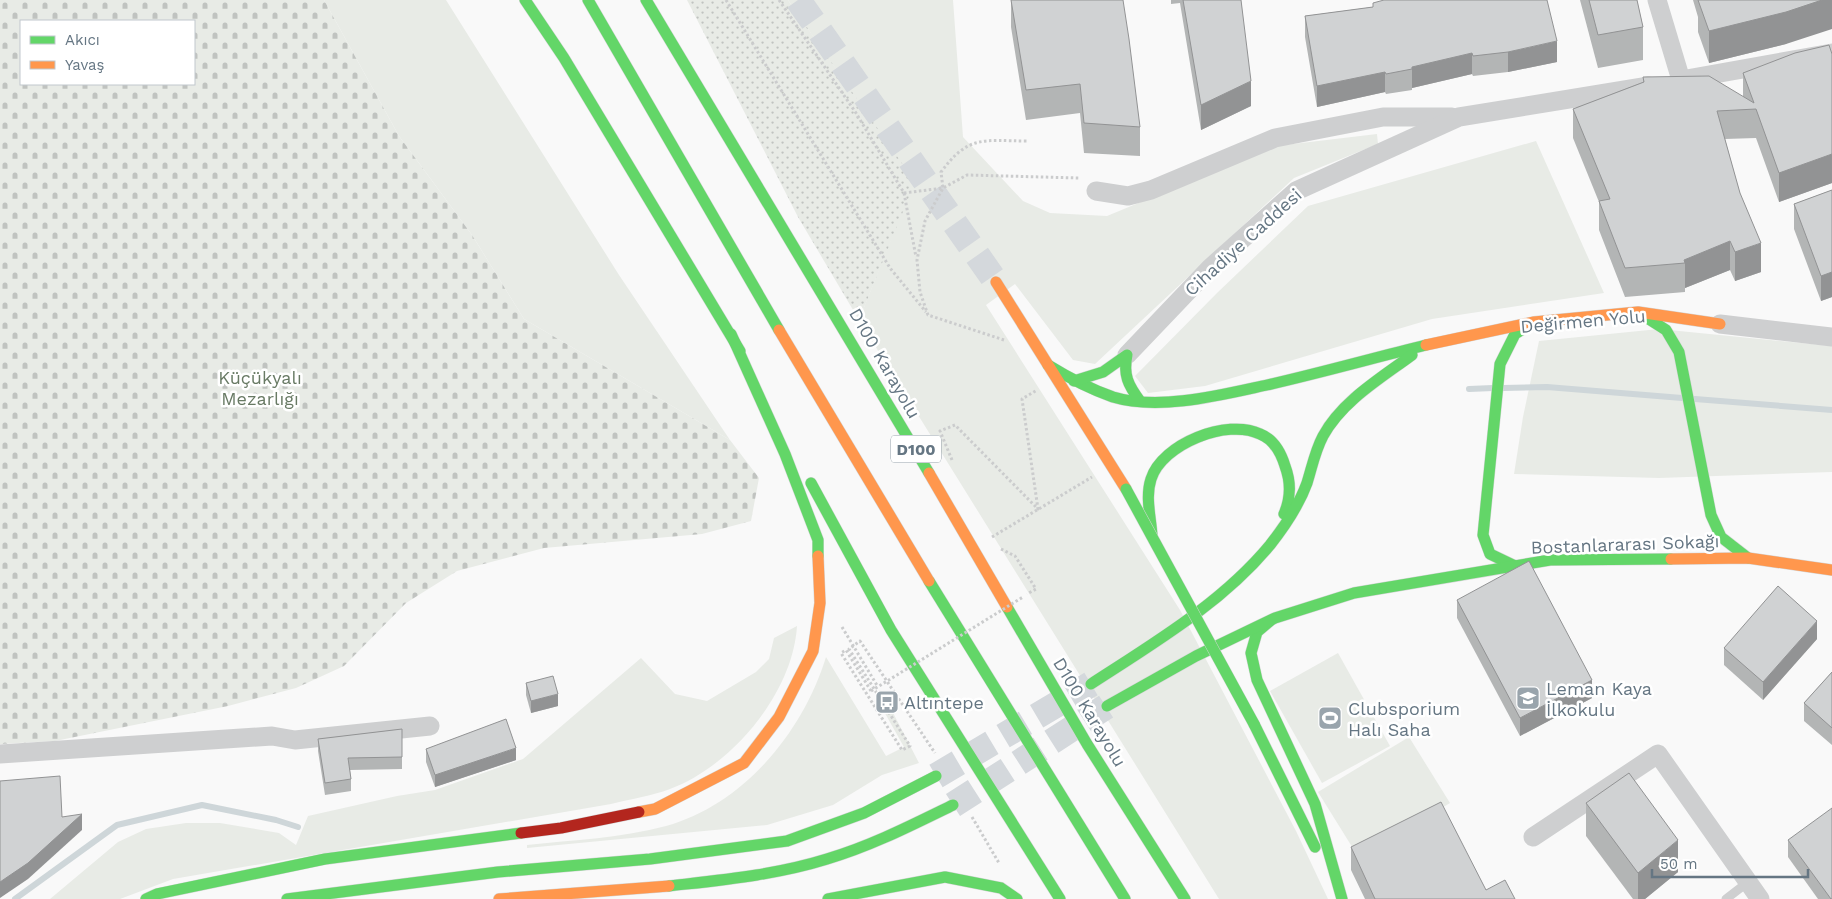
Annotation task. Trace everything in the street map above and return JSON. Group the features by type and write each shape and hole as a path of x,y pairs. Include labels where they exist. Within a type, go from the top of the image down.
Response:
{"main road":[{"path":"525,0 564,58 731,334 891,630 1060,899"},
{"path":"588,0 723,236 912,554 1125,899"},
{"name":"D100 Karayolu","path":"646,0 863,359 1087,744 1185,899"},
{"path":"996,282 1126,489 1254,724 1342,899"},
{"path":"1638,312 1666,330 1679,352 1711,515 1721,537 1748,558"},
{"name":"Değirmen Yolu","path":"1048,365 1074,381 1114,397 1140,401 1201,400 1424,346 1534,322 1638,312 1720,324"},
{"path":"1515,566 1490,554 1483,535 1493,450 1500,364 1515,334 1534,322"},
{"path":"1679,352 1691,336 1720,324"},
{"path":"146,899 157,894 326,859 561,828 655,809 744,763 779,717 813,651 820,603 818,540 785,454 731,334"},
{"path":"1091,684 1180,625 1245,571 1271,544 1304,490 1313,460 1326,430 1368,387 1424,346"},
{"path":"1074,381 1093,378 1110,370 1127,355"},
{"path":"1127,355 1123,369 1125,381 1140,401"},
{"path":"1152,536 1149,498 1151,479 1158,463 1170,451 1210,433 1253,430 1265,436 1279,450 1290,489 1286,509 1271,544"},
{"path":"1703,531 1711,515"},
{"path":"1669,559 1692,544"},
{"name":"Bostanlararası Sokağı","path":"1107,706 1196,656 1275,618 1354,593 1550,560 1748,558 1832,570"},
{"path":"1275,618 1257,632 1251,654 1257,680 1315,804 1342,899"},
{"path":"287,899 498,872 650,859 787,840 864,813 936,776"},
{"path":"499,899 714,881 810,864 886,836 953,806"},
{"path":"828,899 945,878 1001,888 1017,899"}],"street":[{"path":"1657,0 1681,80"},
{"name":"Cihadiye Caddesi","path":"1096,191 1128,196 1136,194 1275,138 1383,118 1459,117 1832,54"},
{"name":"Cihadiye Caddesi","path":"1127,355 1210,268 1296,190 1459,117"},
{"name":"Değirmen Yolu","path":"1720,324 1832,337"},
{"path":"0,754 272,736 294,740 430,726"},
{"path":"1533,837 1658,754 1760,899"}],"lane":[{"path":"1726,899 1748,882"}],"path":[{"path":"726,0 890,268 928,315 1040,352"},
{"path":"780,0 856,113 904,193 920,292 928,315"},
{"path":"916,260 925,221 943,188 941,172 955,153 976,141 1027,141"},
{"path":"904,193 943,188 968,175 1079,178"},
{"path":"1038,509 1022,399 1057,379"},
{"path":"955,468 940,431 955,425 1038,509"},
{"path":"1008,527 1075,487"},
{"path":"853,654 881,700 910,746 902,750 841,653 846,650 871,691 878,687 1036,589 1015,556 993,545"},
{"path":"840,619 842,628 878,687"}],"green space":[{"name":"Küçükyalı Mezarlığı","path":"0,0 324,0 399,136 472,235 524,319 730,440 759,478 751,521 702,534 544,548 457,571 406,603 344,666 296,688 228,706 55,741 0,744"},
{"path":"324,0 446,0 619,275 730,440 524,319 472,235 399,136"},
{"path":"687,0 788,0 915,182 859,320 798,217"},
{"path":"788,0 953,0 963,137 1023,201 1050,213 1107,216 1276,146 1377,134 1378,144 1294,178 1095,364 1073,360 1015,284 986,305 1180,610 1296,831 1328,899 1219,899 859,320 914,182"},
{"path":"1536,141 1604,293 1432,319 1205,386 1148,393 1135,376 1217,293 1308,206"},
{"path":"1659,329 1832,346 1832,472 1659,478 1514,474 1523,417 1539,341"},
{"path":"797,626 793,651 784,676 771,701 755,724 736,745 715,763 693,778 670,789 611,804 173,879 120,899 50,899 118,842 146,829 186,823 220,823 279,833 296,845 308,816 397,796 435,790 523,759 641,658 675,694 707,701 756,672 769,659 774,638"},
{"name":"Clubsporium Halı Saha","path":"1338,653 1390,746 1322,783 1270,691"},
{"path":"826,657 886,756 904,747 882,708 889,705 919,763 882,775 833,805 767,825 527,848 527,845 615,836 666,826 694,815 721,801 745,783 786,738 816,685"},
{"name":"Clubsporium Halı Saha","path":"1409,737 1450,803 1359,858 1318,792"}],"building":[{"path":"1011,0 1123,0 1140,127 1084,123 1080,84 1026,90"},
{"path":"1183,0 1241,0 1251,81 1201,105"},
{"path":"1384,0 1547,0 1557,41 1508,52 1473,56 1472,53 1412,67 1412,69 1386,74 1385,72 1317,86 1305,16 1373,7 1373,3"},
{"path":"1589,0 1637,0 1643,27 1598,35"},
{"path":"1698,0 1822,0 1786,12 1709,31"},
{"path":"1829,45 1832,54 1832,154 1779,173 1756,109 1717,111 1740,193 1761,243 1735,252 1730,241 1684,260 1685,263 1625,268 1599,201 1610,199 1573,109 1644,82 1643,77 1709,76 1754,103 1743,73 1795,53"},
{"path":"1832,190 1832,272 1821,276 1794,204"},
{"path":"1529,561 1592,680 1520,718 1457,600"},
{"path":"1778,586 1817,621 1763,682 1724,648"},
{"path":"1832,672 1832,728 1804,703"},
{"path":"553,676 558,694 531,701 526,683"},
{"path":"506,719 516,748 435,775 426,749"},
{"path":"402,729 402,757 348,758 351,779 325,783 318,739"},
{"path":"1629,773 1678,840 1638,873 1586,803"},
{"path":"60,776 62,817 82,814 28,863 0,882 0,781"},
{"path":"1441,802 1486,890 1505,880 1515,899 1375,899 1351,847"},
{"path":"1832,808 1832,899 1831,899 1788,840"}],"waterway":[{"path":"1503,388 1547,387 1682,398"},
{"path":"1469,389 1493,388"},
{"path":"1695,399 1832,410"},
{"path":"15,899 117,825 202,805 276,820 298,827"}],"tunnel":[{"path":"798,0 996,282"},
{"path":"936,776 1091,684"},
{"path":"953,805 1107,706"}],"traffic: fast":[{"path":"525,0 564,58 740,351"},
{"path":"588,0 779,330"},
{"path":"646,0 929,473"},
{"path":"1641,314 1666,330 1679,352 1711,515 1721,537 1748,558"},
{"path":"1515,566 1490,554 1483,535 1500,364 1515,334 1533,323"},
{"path":"731,334 785,454 818,540 818,556"},
{"path":"1048,365 1080,383 1113,397 1131,401 1170,402 1210,397 1267,385 1426,345"},
{"path":"1074,381 1103,372 1127,355 1126,374 1132,390 1140,401"},
{"path":"1091,684 1186,621 1209,604 1251,566 1276,538 1296,507 1307,483 1320,442 1331,423 1351,401 1412,355"},
{"path":"1152,536 1148,493 1151,479 1157,466 1168,455 1197,437 1231,429 1246,430 1260,434 1269,439 1276,447 1288,478 1289,496 1284,514"},
{"path":"811,483 891,630 1060,899"},
{"path":"1126,489 1254,724"},
{"path":"1107,706 1196,656 1275,618 1354,593 1550,560 1671,559"},
{"path":"929,581 1125,899"},
{"path":"1007,607 1087,744 1185,899"},
{"path":"1270,621 1257,632 1251,653 1257,680 1315,804 1342,899"},
{"path":"1254,724 1315,847"},
{"path":"287,899 498,872 650,859 787,841 864,813 936,776"},
{"path":"669,886 748,876 808,865 875,841 953,805"},
{"path":"146,899 157,894 325,859 521,833"},
{"path":"828,899 945,877 1001,888 1017,899"}],"traffic: slow":[{"path":"996,282 1126,489"},
{"path":"1426,345 1534,322 1638,312 1720,324"},
{"path":"779,330 929,581"},
{"path":"929,473 1007,607"},
{"path":"639,812 655,809 744,763 779,717 813,651 820,603 818,556"},
{"path":"1671,559 1748,558 1832,570"},
{"path":"499,899 669,886"}],"traffic: jam":[{"path":"521,833 561,828 639,812"}],"place":[{"name":"Leman Kaya İlkokulu","path":"1528,698"},
{"name":"Altıntepe","path":"887,702"},
{"name":"Clubsporium Halı Saha","path":"1330,718"}]}
